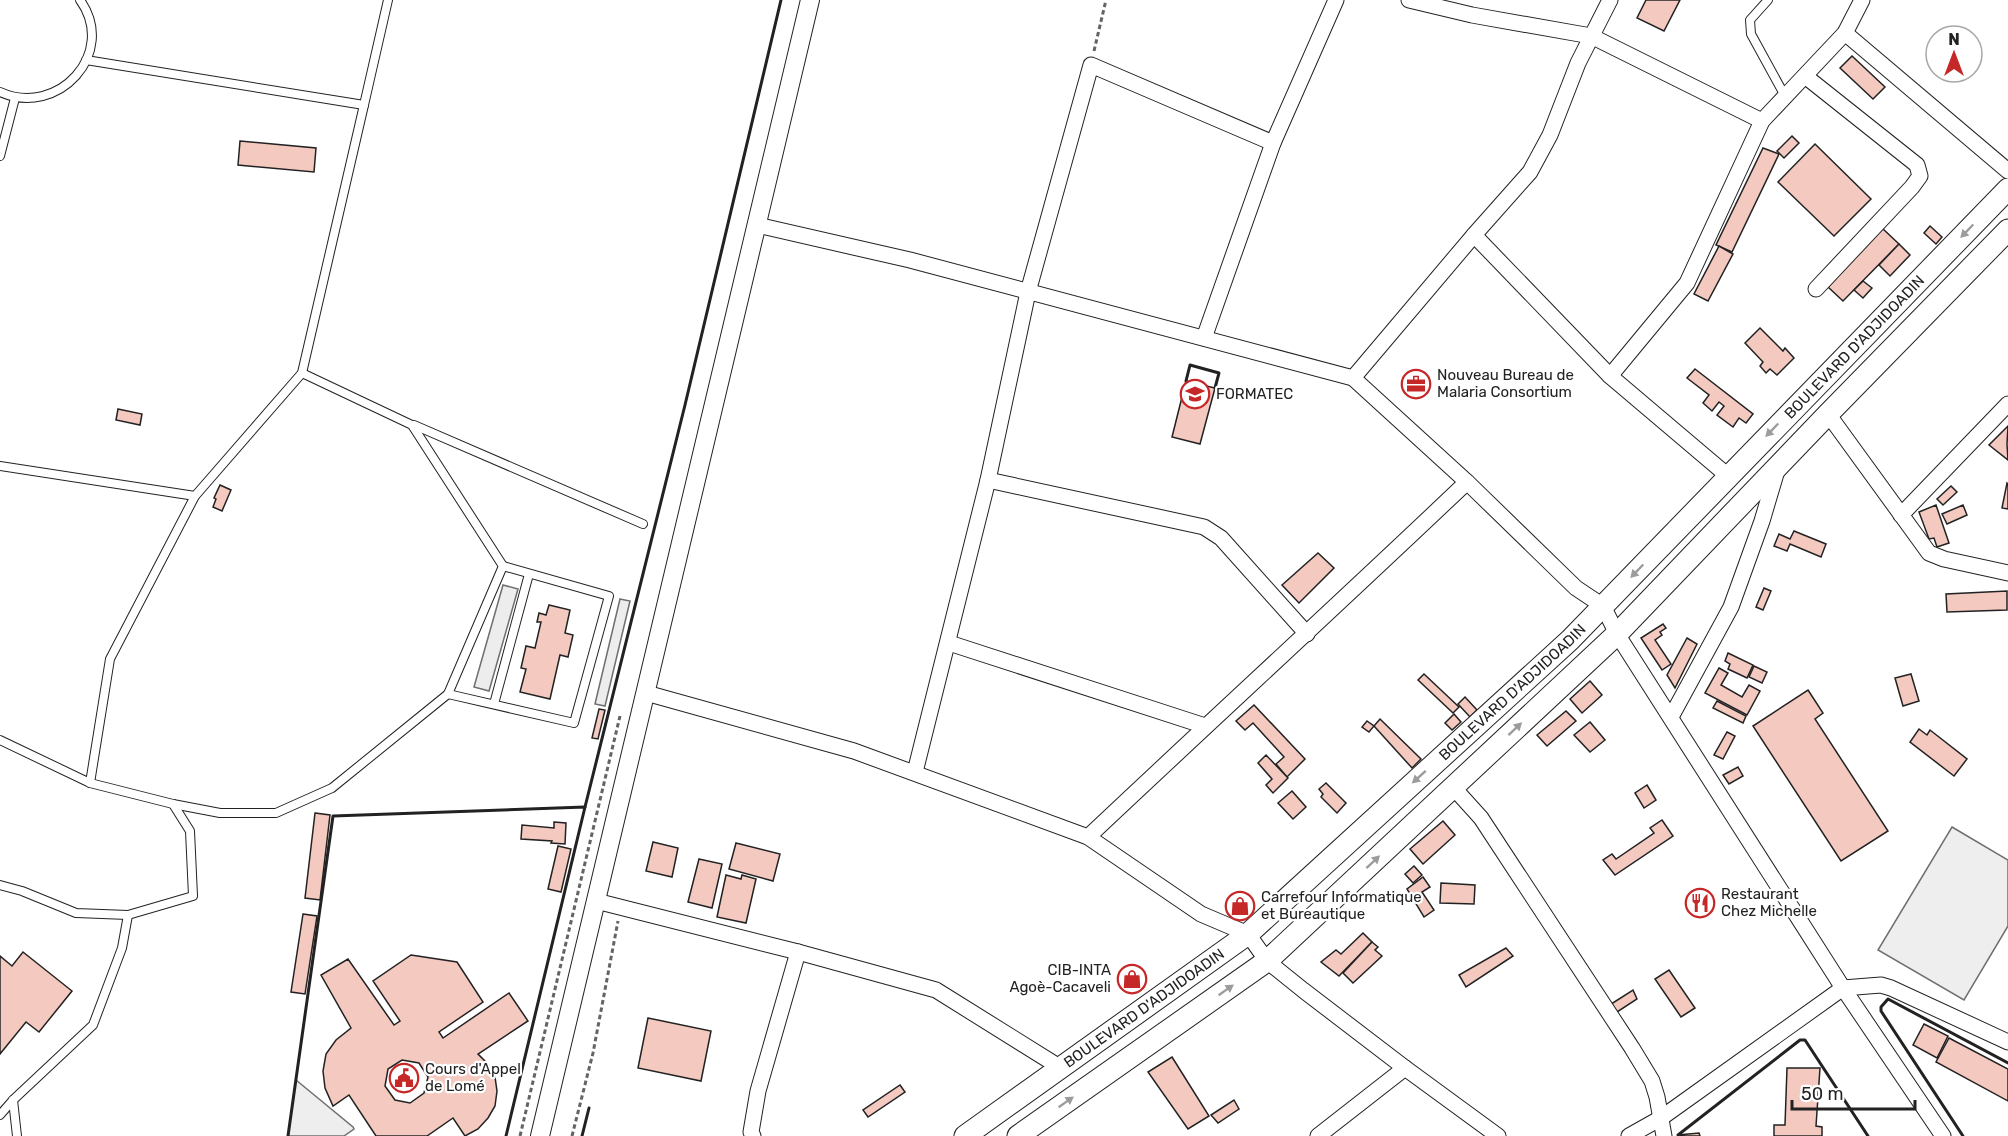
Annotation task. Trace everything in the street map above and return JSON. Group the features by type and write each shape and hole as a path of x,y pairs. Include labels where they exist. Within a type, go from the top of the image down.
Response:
{"main road":[{"name":"BOULEVARD D'ADJIDOADIN","path":"967,1135 1248,934 1570,640 2008,189"},
{"name":"BOULEVARD D'ADJIDOADIN","path":"1018,1136 1268,961 1617,634 2008,230"},
{"path":"1928,271 1942,297"}],"street":[{"path":"540,1136 810,0"},
{"path":"1204,338 1273,143 1336,0"},
{"path":"1409,0 1472,15 1591,36 1762,121"},
{"path":"1353,378 1530,172 1550,135 1578,63 1610,0"},
{"path":"1610,376 1687,283 1762,121 1845,33 1862,0"},
{"path":"1845,33 2008,171"},
{"path":"915,772 988,480 1028,292 1091,65 1273,143"},
{"path":"1805,76 1917,165 1920,176 1816,289"},
{"path":"757,225 910,260 1353,378 1467,482 1576,588 1603,606 1617,634 1843,988 1943,1136"},
{"path":"1474,235 1610,376 1728,476"},
{"path":"1901,514 2008,404"},
{"path":"1828,414 1929,553 2008,573"},
{"path":"1671,717 1731,607 1762,521 1779,465"},
{"path":"988,480 1204,527 1221,538 1307,634"},
{"path":"1088,837 1467,482"},
{"path":"949,643 1205,726"},
{"path":"646,693 854,751 1088,837 1201,914 1248,934 1268,961 1405,1068 1498,1136"},
{"path":"1453,787 1481,818 1652,1081 1664,1136"},
{"path":"596,901 798,952 936,990 1061,1068"},
{"path":"753,1136 751,1132 758,1091 798,952"},
{"path":"1629,1136 1661,1118 1843,988 1881,986 1891,988 2008,1042"},
{"path":"1318,1136 1405,1068"}],"lane":[{"path":"0,92 15,98 40,98 73,81 86,60 90,48 90,25 80,0"},
{"path":"90,783 110,659 195,496 302,373 388,0"},
{"path":"1768,0 1750,20 1751,34 1785,96"},
{"path":"86,60 364,105"},
{"path":"0,156 15,98"},
{"path":"302,373 412,425 643,524"},
{"path":"412,425 503,566 609,596 574,723 448,694"},
{"path":"0,466 195,496"},
{"path":"0,740 90,783 220,813 276,813 332,788 448,694 503,566"},
{"path":"494,704 530,574"},
{"path":"0,885 22,891 76,913 128,915 193,896 190,831 173,804"},
{"path":"0,1115 93,1025 122,948 128,915"},
{"path":"14,1100 17,1136"}],"path":[{"path":"1091,65 1106,0"},
{"path":"572,1136 593,1053 621,908"}],"shaded area":[{"path":"503,585 518,589 489,691 474,687"},
{"path":"620,599 630,601 605,706 595,704"},
{"path":"1952,827 2008,860 2008,926 1964,1000 1878,950"},
{"path":"296,1080 354,1129 344,1136 288,1136"}],"building":[{"path":"1646,0 1680,0 1664,31 1637,18"},
{"path":"1852,56 1885,87 1873,99 1840,68"},
{"path":"1792,136 1799,143 1784,158 1777,151"},
{"path":"240,141 316,148 314,172 238,165"},
{"path":"1815,144 1871,199 1834,236 1778,182"},
{"path":"1763,148 1779,154 1732,252 1716,245"},
{"path":"1930,226 1942,237 1936,244 1924,233"},
{"path":"1882,228 1899,244 1843,301 1828,287"},
{"path":"1899,244 1910,255 1890,276 1879,265"},
{"path":"1719,246 1733,254 1708,301 1694,294"},
{"path":"1863,281 1872,288 1863,298 1854,290"},
{"path":"1760,328 1783,351 1785,348 1794,358 1777,375 1770,369 1766,373 1760,366 1763,362 1745,343"},
{"path":"1695,369 1753,414 1746,423 1739,418 1733,427 1717,415 1724,406 1719,402 1712,411 1703,403 1709,395 1687,378"},
{"path":"1186,381 1215,388 1200,444 1172,437"},
{"path":"118,409 142,414 140,425 116,420"},
{"path":"2008,426 2007,444 2008,460 1989,445"},
{"path":"2008,484 2008,509 2002,508"},
{"path":"220,485 231,490 222,511 213,507"},
{"path":"1951,486 1957,492 1943,505 1937,499"},
{"path":"1936,505 1949,543 1937,547 1934,538 1929,539 1919,512"},
{"path":"1963,505 1967,515 1947,524 1942,514"},
{"path":"1794,531 1826,544 1821,557 1790,544 1787,551 1774,546 1779,534 1790,539"},
{"path":"1318,553 1334,568 1299,603 1282,585"},
{"path":"1764,588 1771,591 1763,610 1756,607"},
{"path":"2007,591 2007,610 1947,612 1946,594"},
{"path":"549,605 570,610 565,633 573,635 568,657 560,655 550,699 520,692 526,669 521,668 526,646 535,648 541,622 537,622 539,613 546,615"},
{"path":"1663,624 1666,628 1655,640 1671,664 1662,670 1641,638"},
{"path":"1687,638 1697,644 1675,688 1667,675"},
{"path":"1728,653 1753,665 1747,678 1728,669 1730,664 1725,661"},
{"path":"1754,666 1767,672 1762,683 1749,677"},
{"path":"1719,668 1728,673 1721,685 1742,697 1749,685 1760,691 1747,715 1705,693"},
{"path":"1424,674 1459,707 1453,713 1418,680"},
{"path":"1911,674 1919,701 1903,706 1895,678"},
{"path":"1590,681 1602,695 1582,713 1570,699"},
{"path":"1808,690 1823,713 1815,719 1888,831 1841,861 1753,726"},
{"path":"1465,697 1477,710 1470,717 1458,704"},
{"path":"1717,701 1746,716 1743,723 1713,708"},
{"path":"1254,705 1305,759 1287,777 1276,764 1284,757 1253,723 1245,730 1236,721"},
{"path":"599,709 605,710 598,739 592,738"},
{"path":"1566,711 1576,721 1547,746 1537,735"},
{"path":"1454,714 1461,722 1452,730 1445,723"},
{"path":"1380,719 1421,759 1412,768 1374,726"},
{"path":"1367,721 1374,726 1369,732 1362,727"},
{"path":"1590,722 1605,740 1590,752 1574,735"},
{"path":"1919,729 1927,735 1930,730 1967,759 1954,776 1910,742"},
{"path":"1727,732 1735,736 1723,759 1714,755"},
{"path":"1266,755 1288,778 1273,793 1266,785 1272,779 1258,763"},
{"path":"1738,767 1743,776 1729,784 1723,775"},
{"path":"1326,783 1346,803 1337,813 1321,797 1323,794 1319,789"},
{"path":"1647,785 1656,800 1644,808 1635,793"},
{"path":"1292,791 1306,807 1293,819 1278,803"},
{"path":"315,813 330,815 320,900 305,898"},
{"path":"1662,820 1673,836 1615,875 1603,860 1612,854 1616,859 1654,833 1650,828"},
{"path":"1443,821 1455,835 1423,864 1410,849"},
{"path":"554,822 566,823 565,844 521,839 522,825 554,828"},
{"path":"653,842 678,848 672,877 646,871"},
{"path":"736,843 780,854 773,881 729,869"},
{"path":"558,846 571,849 561,892 548,889"},
{"path":"699,859 722,864 712,908 688,902"},
{"path":"1414,866 1422,875 1413,883 1405,874"},
{"path":"726,875 741,879 742,875 756,879 746,923 717,917"},
{"path":"1423,877 1430,887 1422,892 1434,910 1424,917 1407,889"},
{"path":"1441,883 1475,885 1474,904 1440,903"},
{"path":"303,914 317,916 305,994 291,992"},
{"path":"1363,933 1372,942 1339,976 1321,962 1336,950 1341,954"},
{"path":"1372,942 1378,947 1375,950 1382,956 1353,983 1343,973"},
{"path":"1506,948 1513,956 1466,987 1459,975"},
{"path":"23,952 72,991 39,1032 26,1022 0,1054 0,956 12,966"},
{"path":"411,955 457,962 483,1002 439,1032 443,1038 509,993 528,1021 478,1054 488,1064 495,1077 497,1091 495,1106 478,1129 465,1136 453,1118 427,1136 376,1136 349,1095 333,1106 325,1088 323,1071 326,1054 336,1040 351,1028 321,975 348,959 394,1025 400,1021 373,981","holes":["402,1060 419,1063 428,1077 424,1093 410,1103 395,1100 385,1086 388,1069"]},
{"path":"1669,970 1695,1008 1681,1017 1655,979"},
{"path":"1633,990 1637,999 1614,1014 1608,1006"},
{"path":"648,1018 711,1031 701,1081 638,1068"},
{"path":"1924,1024 1948,1036 1937,1058 1913,1045"},
{"path":"1949,1038 2008,1069 2008,1101 1936,1062"},
{"path":"1172,1057 1209,1116 1188,1129 1148,1072"},
{"path":"1787,1068 1820,1068 1816,1126 1822,1127 1822,1136 1774,1136 1774,1125 1785,1125"},
{"path":"900,1085 905,1092 868,1117 863,1110"},
{"path":"1234,1100 1239,1109 1218,1123 1211,1115"},
{"path":"1699,1133 1700,1136 1678,1136 1678,1135"}],"wall":[{"path":"585,807 685,405 781,0"},
{"path":"1186,381 1190,365 1219,373 1215,388"},
{"path":"288,1136 333,816 585,807 506,1136"},
{"path":"1963,1136 1881,1011 1881,1007 1888,999 2008,1063"},
{"path":"1678,1135 1800,1040 1805,1040 1868,1136"},
{"path":"582,1136 589,1108"}],"place":[{"name":"Nouveau Bureau de Malaria Consortium","path":"1416,384"},
{"name":"FORMATEC","path":"1195,394"},
{"name":"Restaurant Chez Michelle","path":"1700,903"},
{"name":"Carrefour Informatique et Bureautique","path":"1240,906"},
{"name":"CIB-INTA Agoè-Cacaveli","path":"1132,979"},
{"name":"Cours d'Appel de Lomé","path":"404,1078"}]}
